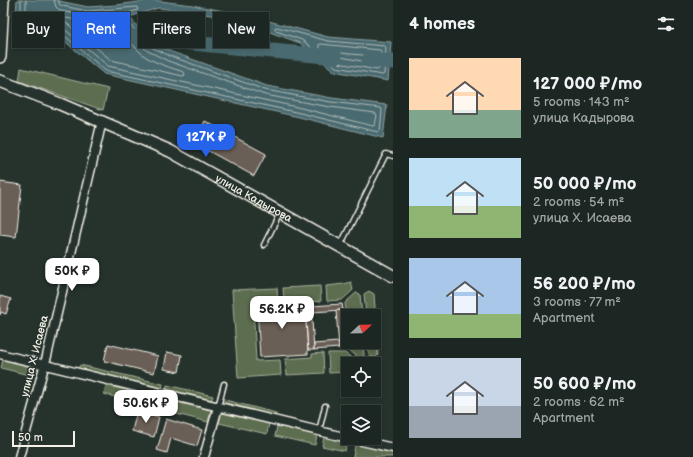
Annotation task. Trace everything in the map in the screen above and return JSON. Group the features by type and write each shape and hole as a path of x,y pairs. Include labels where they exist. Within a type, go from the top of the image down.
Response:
{"main road":[{"path":"0,57 3,0"},
{"name":"улица Кадырова","path":"0,81 102,121 170,151 393,276"}],"street":[{"name":"улица Х. Исаева","path":"19,457 44,365 102,121"},
{"path":"0,354 218,408 341,436"},
{"path":"204,457 218,408"},
{"path":"380,445 393,448"}],"lane":[{"path":"340,246 386,154 393,156"},
{"path":"264,245 280,212"},
{"path":"218,408 224,384"},
{"path":"319,431 325,406"}],"green space":[{"path":"21,68 108,89 103,110 19,81"},
{"path":"351,282 353,290 342,300 327,301 326,286"},
{"path":"320,286 321,301 310,302 309,299 284,300 283,288"},
{"path":"277,288 278,301 253,304 256,361 280,360 281,375 238,378 232,290"},
{"path":"369,291 374,294 375,309 365,309 364,294"},
{"path":"356,293 360,294 361,309 346,309 345,303"},
{"path":"348,349 364,349 364,356 358,357"},
{"path":"368,349 378,349 378,355 376,357 369,356"},
{"path":"323,353 324,373 287,375 285,359 312,357 312,354"},
{"path":"328,353 345,353 350,357 341,357 341,372 329,373"},
{"path":"3,360 35,368 33,376 1,368"},
{"path":"80,365 163,384 162,390 78,368"},
{"path":"106,385 129,391 126,400 104,394"},
{"path":"167,385 213,396 211,401 166,391"},
{"path":"168,400 211,410 208,422 165,411"},
{"path":"225,400 276,413 275,417 224,404"},
{"path":"221,412 269,423 267,434 219,423"},
{"path":"277,426 317,435 315,445 275,436"},
{"path":"324,437 341,441 341,445 346,445 345,451 322,446"},
{"path":"355,445 393,453 393,457 353,457"}],"water":[{"path":"17,0 54,0 88,7 152,0 192,5 229,12 213,12 213,15 205,14 205,12 158,8 145,12 138,12 138,14 130,17 130,12 72,12 72,47 64,41 64,12 16,12"},
{"path":"130,18 138,27 138,48 164,48 267,86 332,98 387,105 383,138 299,117 104,74 73,48 130,48"},
{"path":"269,21 328,37 391,42 388,81 334,71 300,43 269,32"}],"building":[{"path":"205,121 266,154 254,176 194,143"},
{"path":"0,182 22,185 16,237 0,235"},
{"path":"0,296 11,299 6,314 1,312 0,315"},
{"path":"305,303 308,354 260,357 257,306"},
{"path":"342,304 343,309 312,312 311,306"},
{"path":"311,306 314,350 308,350 305,307"},
{"path":"336,310 341,310 341,348 339,348"},
{"path":"338,342 339,348 314,350 314,344"},
{"path":"108,344 158,356 154,373 104,361"},
{"path":"167,352 182,355 179,372 164,369"},
{"path":"137,411 159,417 154,437 132,431"},
{"path":"166,419 202,430 197,446 171,438 167,453 157,450"}],"waterway":[{"path":"130,36 335,57"},
{"path":"369,60 393,62"}]}
